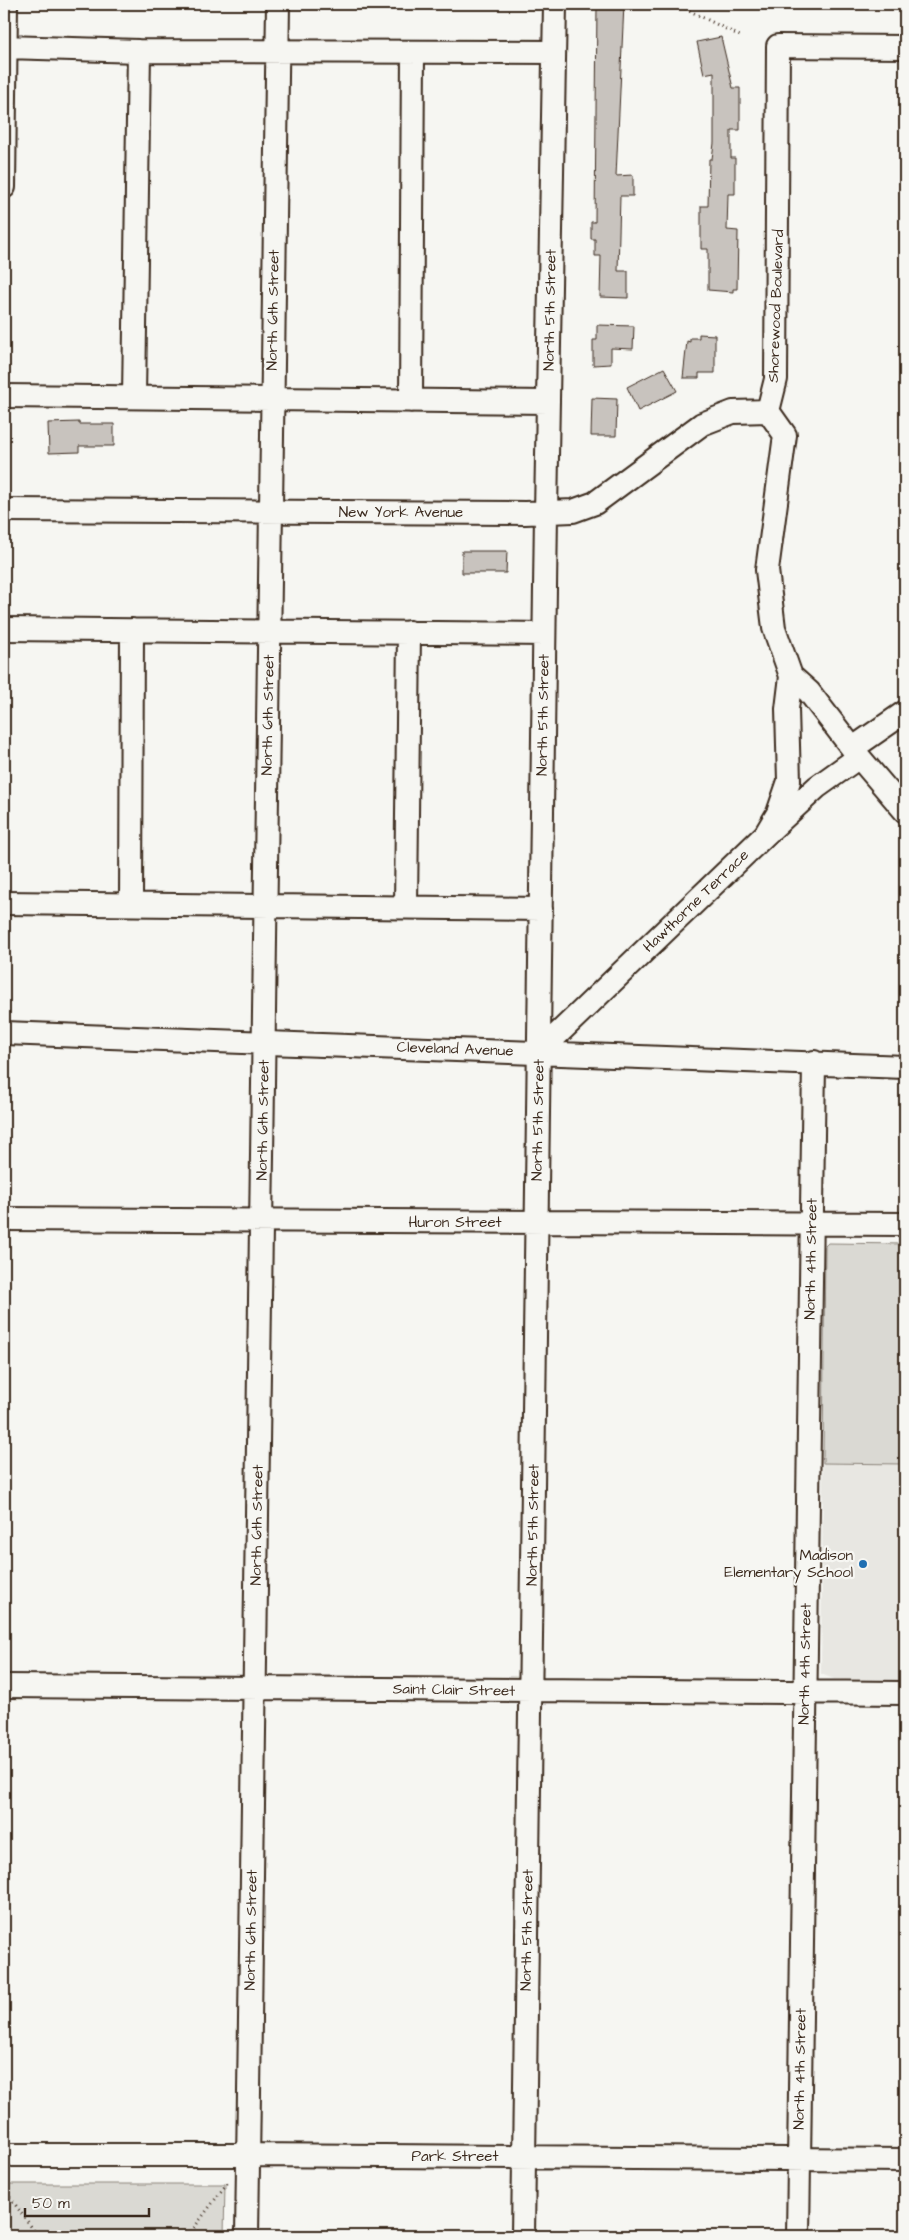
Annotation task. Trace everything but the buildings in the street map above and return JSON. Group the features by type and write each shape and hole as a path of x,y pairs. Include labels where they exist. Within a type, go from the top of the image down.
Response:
{"street":[{"path":"4,187 6,4"},
{"name":"North 6th Street","path":"247,2236 278,4"},
{"name":"North 5th Street","path":"523,2236 544,634 555,4"},
{"name":"Shorewood Boulevard","path":"768,411 776,380 778,46 905,47"},
{"path":"6,47 139,51 554,52"},
{"path":"134,397 139,51"},
{"path":"411,400 414,52"},
{"path":"4,396 548,402"},
{"path":"768,411 784,434 767,570 774,628 792,676 809,692 905,810"},
{"name":"New York Avenue","path":"4,510 546,513 573,511 595,503 702,424 733,412 768,411"},
{"path":"4,629 544,634"},
{"path":"131,904 132,630"},
{"path":"406,907 409,632"},
{"path":"765,835 778,813 789,781 787,709 792,676"},
{"name":"Hawthorne Terrace","path":"539,1052 765,835 856,752 905,712"},
{"path":"4,903 541,909"},
{"name":"Cleveland Avenue","path":"4,1033 264,1041 905,1067"},
{"name":"North 4th Street","path":"798,2236 814,1062"},
{"name":"Huron Street","path":"4,1219 905,1224"},
{"name":"Saint Clair Street","path":"4,1686 905,1693"},
{"name":"Park Street","path":"4,2155 905,2160"}],"path":[{"path":"676,4 742,37"},
{"path":"188,2236 220,2189 228,2182"},
{"path":"4,2189 38,2236"}],"shaded area":[{"path":"828,1243 905,1244 905,1464 823,1463 825,1246"},
{"name":"Madison Elementary School","path":"823,1463 905,1464 905,1680 834,1679 821,1674"},
{"path":"4,2184 225,2184 224,2236 4,2236"}],"place":[{"name":"Madison Elementary School","path":"863,1564"}]}
